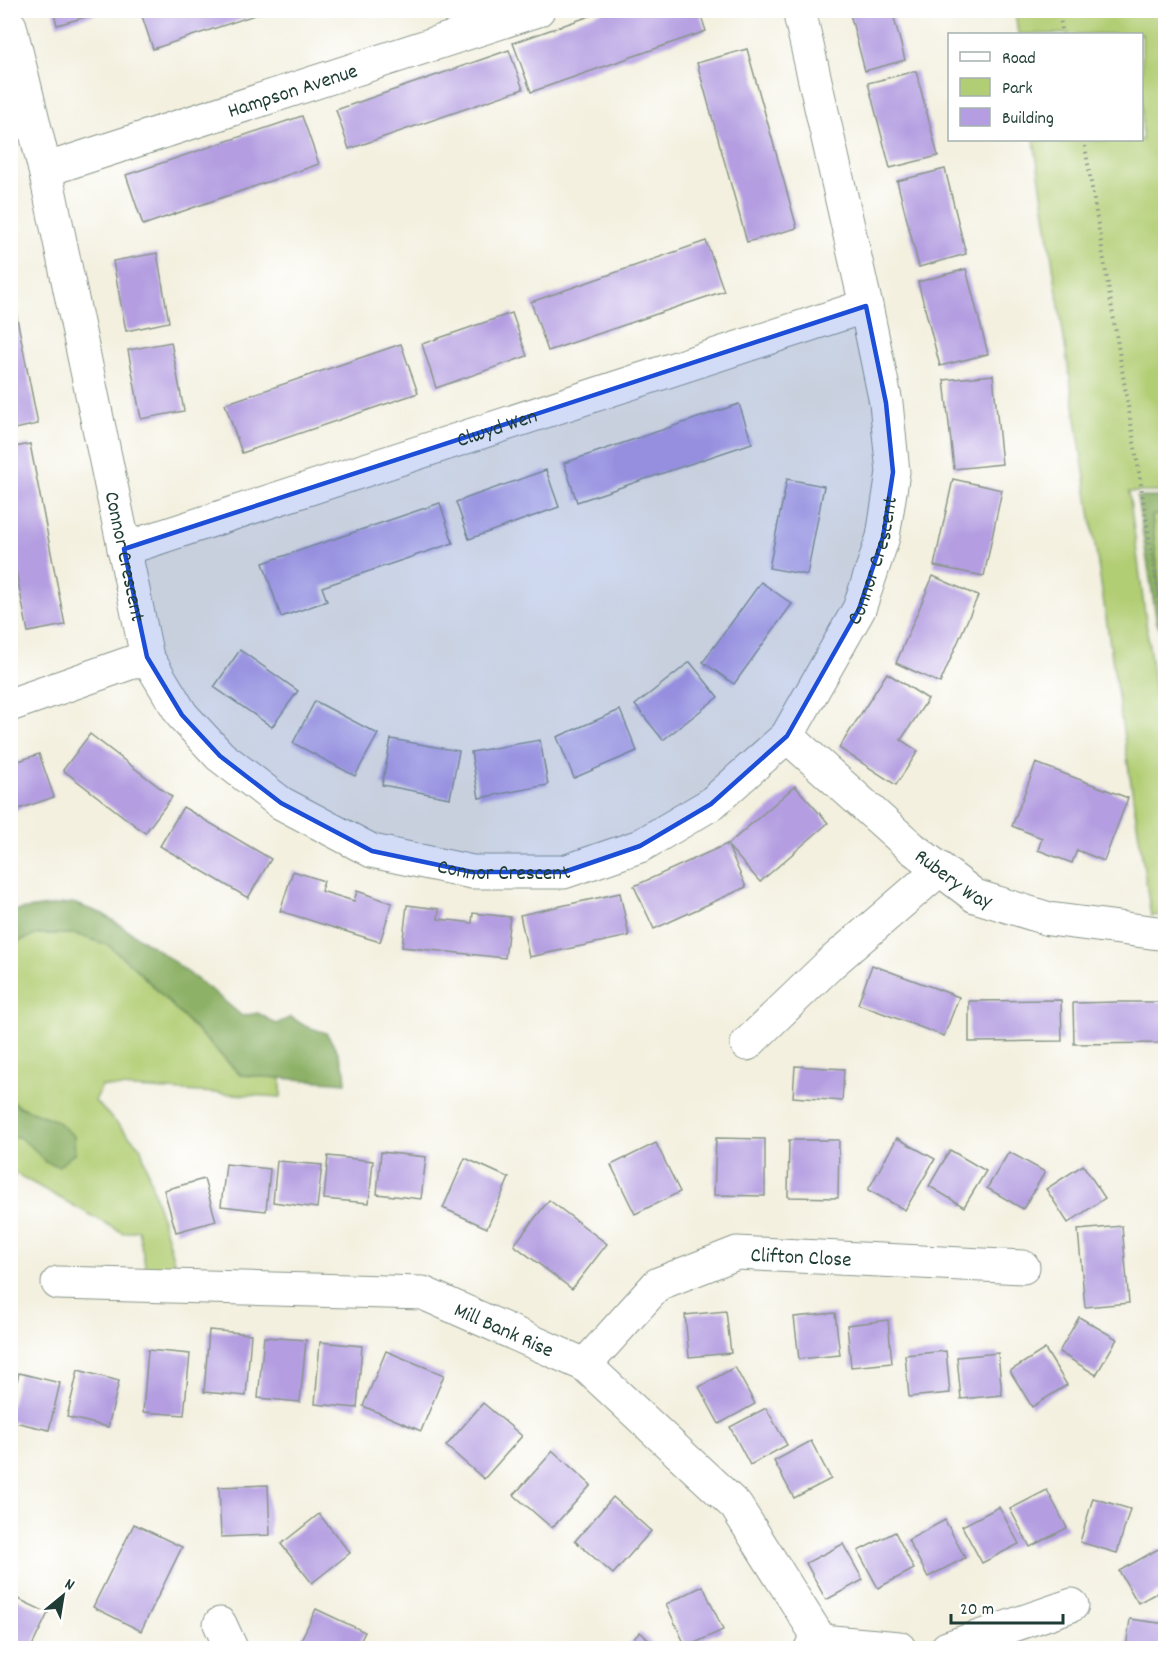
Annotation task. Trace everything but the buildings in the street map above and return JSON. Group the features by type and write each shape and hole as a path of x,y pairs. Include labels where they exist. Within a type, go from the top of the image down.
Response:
{"street":[{"name":"Hampson Avenue","path":"45,170 538,10"},
{"name":"Connor Crescent","path":"10,26 45,170 147,657 182,715 220,756 281,803 372,851 472,872 564,873 640,846 711,804 787,736 858,609 883,537 893,472 886,403 799,10"},
{"name":"Clwyd Wen","path":"124,549 866,306"},
{"path":"10,705 147,657"},
{"name":"Rubery Way","path":"787,736 912,848 975,896 1049,919 1166,933"},
{"path":"747,1044 830,964 940,869"},
{"name":"Clifton Close","path":"585,1365 658,1284 737,1253 1023,1267"},
{"name":"Mill Bank Rise","path":"58,1282 423,1293 585,1365 736,1506 816,1645"},
{"path":"947,1648 1072,1605"},
{"path":"816,1645 899,1648"}],"path":[{"path":"1058,10 1063,33"},
{"path":"1084,141 1166,647"}],"highlighted area":[{"path":"866,306 886,403 893,472 883,537 859,609 787,736 711,804 640,846 564,872 472,872 372,851 281,803 220,756 182,715 147,657 124,549"}],"green space":[{"path":"1015,11 1165,11 1165,492 1129,492 1165,767 1166,912 1162,915 1151,916 1034,141 1143,141 1143,33 1018,33"},
{"path":"1137,497 1165,497 1165,514 1152,516 1164,634 1157,623"},
{"path":"1165,514 1165,649 1152,515"},
{"path":"73,903 103,914 158,950 242,1016 258,1013 276,1024 291,1017 305,1026 326,1033 337,1050 345,1071 346,1083 241,1075 133,966 108,945 75,934 38,934 11,944 11,911"},
{"path":"38,934 75,934 108,945 133,966 240,1075 281,1078 281,1097 102,1086 95,1101 141,1148 176,1268 147,1274 138,1230 123,1233 11,1171 10,944"},
{"path":"11,1099 18,1106 55,1120 74,1136 75,1153 59,1166 45,1162 19,1137 11,1137"}]}
